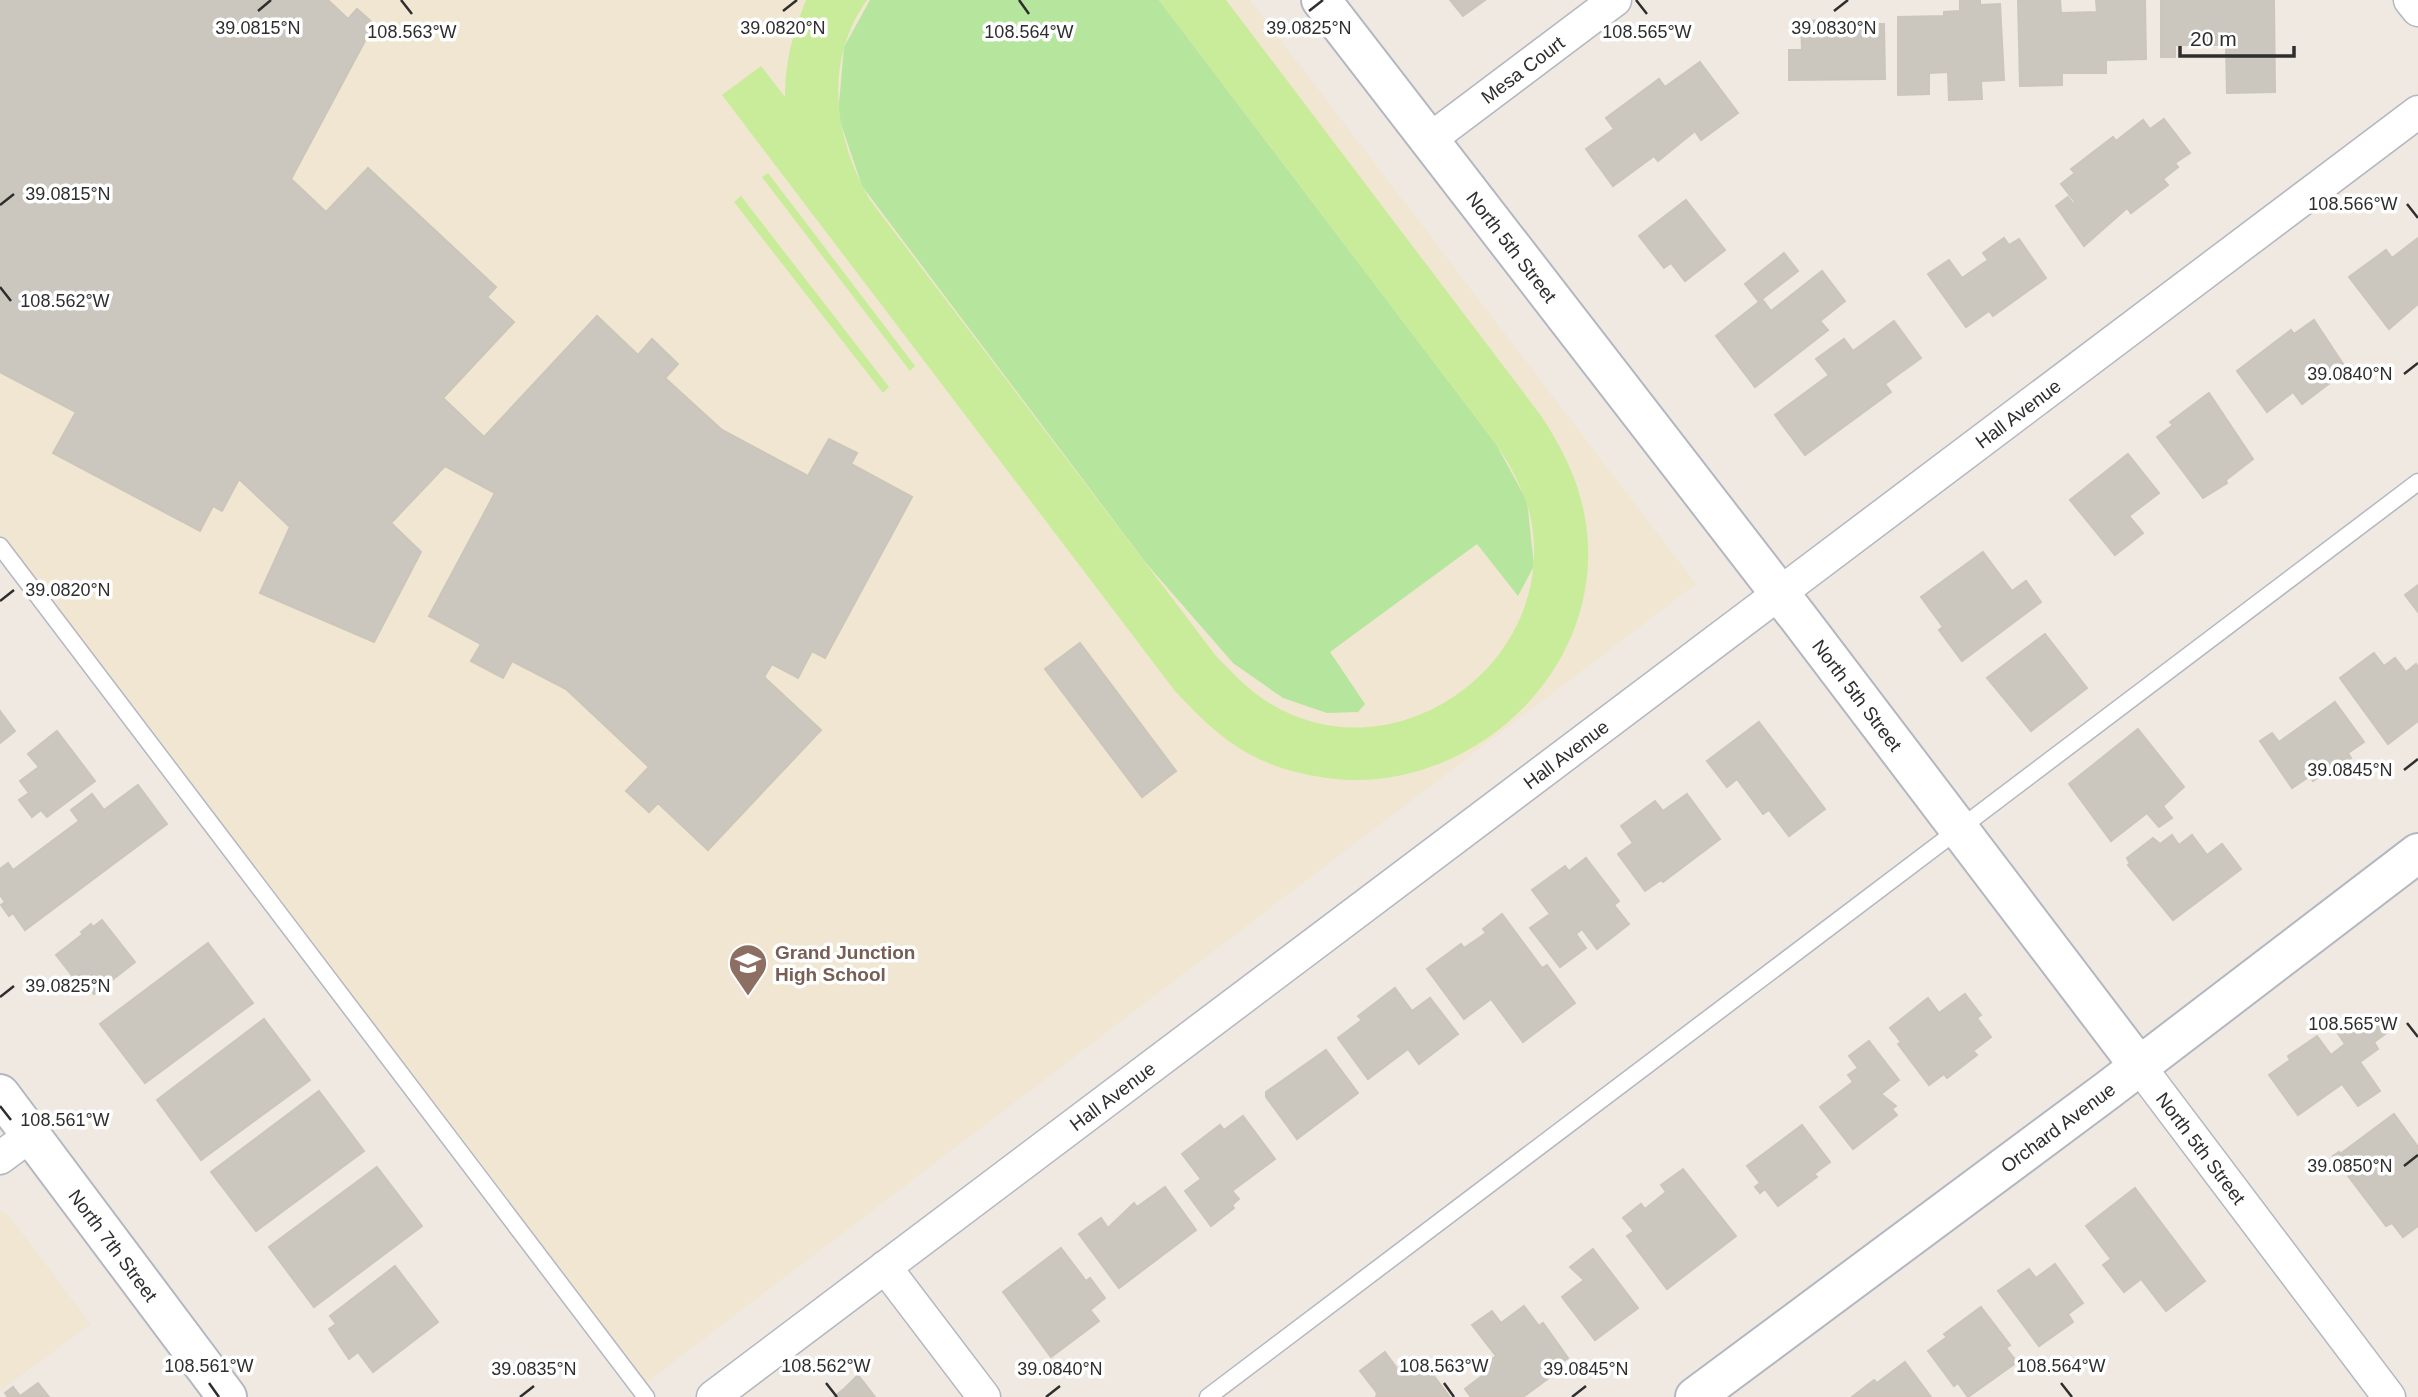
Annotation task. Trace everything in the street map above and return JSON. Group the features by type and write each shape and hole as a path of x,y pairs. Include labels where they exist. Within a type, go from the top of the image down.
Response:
{"street":[{"name":"North 5th Street","path":"1321,0 1779,592 2389,1397"},
{"name":"Mesa Court","path":"1429,140 1615,0"},
{"path":"2410,0 2418,10"},
{"name":"Hall Avenue","path":"713,1397 2418,112"},
{"name":"Orchard Avenue","path":"1695,1397 2139,1066 2418,853"},
{"name":"North 7th Street","path":"0,1094 228,1397"},
{"path":"0,1158 31,1135"},
{"path":"886,1267 984,1397"}],"lane":[{"path":"1208,1397 2418,482"},
{"path":"0,546 646,1397"}],"shaded area":[{"name":"Grand Junction High School","path":"0,0 1250,0 1696,584 639,1388 0,546"},
{"path":"0,1211 8,1215 90,1324 0,1391"}],"green space":[{"path":"806,0 867,0 853,24 844,49 838,100 848,151 870,200 1216,656 1263,699 1310,721 1358,727 1406,720 1449,700 1487,669 1515,630 1531,583 1533,532 1528,508 1509,464 1496,444 1159,0 1226,0 1539,413 1569,466 1586,524 1587,575 1576,623 1555,667 1526,706 1488,737 1445,761 1398,776 1348,780 1303,774 1259,759 1225,738 1195,712 1175,691 722,95 761,66 785,97 791,47"},
{"path":"870,0 1159,0 1496,444 1527,501 1534,566 1518,596 1477,544 1330,652 1365,704 1358,712 1327,713 1283,698 1233,663 1145,562 862,186 838,115 844,47"},
{"path":"768,173 915,366 910,371 762,177"},
{"path":"741,196 889,387 883,393 734,202"}],"building":[{"path":"0,0 328,0 348,19 357,9 374,24 291,179 326,212 368,168 496,287 487,297 514,322 443,398 484,437 597,316 638,355 652,339 678,364 665,378 722,430 808,476 829,439 857,453 851,464 912,497 825,658 812,651 798,678 772,664 764,677 821,730 708,850 658,803 649,812 626,791 649,767 566,689 512,661 503,678 471,661 481,644 429,616 495,493 445,466 391,523 421,552 374,642 260,593 290,527 239,479 222,511 213,506 200,531 53,453 76,412 0,372"},
{"path":"1450,0 1485,0 1463,16"},
{"path":"1960,0 1980,0 1980,5 2000,4 2004,80 1981,81 1982,99 1949,100 1948,72 1929,73 1929,94 1898,95 1898,17 1944,16 1944,12 1960,11"},
{"path":"2018,0 2060,0 2061,13 2097,12 2096,0 2145,0 2146,59 2106,60 2106,73 2062,73 2062,85 2020,86"},
{"path":"2161,0 2274,0 2275,92 2227,93 2226,45 2175,45 2175,57 2161,57"},
{"path":"1841,20 1842,24 1884,24 1885,79 1789,80 1789,50 1802,50 1801,21"},
{"path":"1700,62 1738,113 1701,140 1695,131 1658,161 1654,156 1613,186 1586,149 1614,129 1606,118 1659,79 1665,87"},
{"path":"2164,119 2190,153 2175,163 2178,167 2163,179 2168,185 2131,213 2127,208 2084,246 2056,206 2068,197 2073,204 2075,202 2061,184 2075,173 2071,169 2113,137 2116,141 2143,120 2150,129"},
{"path":"1686,200 1725,250 1685,281 1671,263 1664,268 1639,236"},
{"path":"2004,238 2009,245 2019,239 2046,278 1993,316 1989,311 1966,327 1928,274 1949,260 1962,278 1988,260 1983,253"},
{"path":"2418,238 2418,304 2389,329 2349,277 2386,250 2392,258"},
{"path":"1784,253 1798,271 1762,299 1771,311 1822,271 1845,301 1820,321 1828,330 1755,387 1716,336 1759,302 1745,284"},
{"path":"2314,320 2347,370 2302,404 2293,392 2267,412 2237,371 2291,330 2294,334"},
{"path":"1894,321 1921,358 1885,384 1891,392 1805,455 1775,415 1829,375 1816,359 1844,339 1853,351"},
{"path":"2209,393 2253,459 2226,480 2227,483 2203,498 2157,437 2173,425 2170,422"},
{"path":"2128,454 2159,493 2129,516 2143,533 2115,555 2070,500"},
{"path":"1983,552 2012,591 2026,581 2041,602 1962,661 1939,630 1943,627 1921,597"},
{"path":"2418,585 2418,612 2405,595"},
{"path":"2045,634 2087,688 2031,731 1987,678"},
{"path":"1080,643 1176,771 1142,797 1045,669"},
{"path":"2374,653 2384,666 2395,658 2406,672 2416,664 2418,667 2418,721 2388,744 2340,678"},
{"path":"2335,702 2364,742 2348,753 2351,758 2335,769 2333,766 2313,781 2310,776 2292,788 2260,741 2272,733 2279,742"},
{"path":"0,711 15,731 0,743"},
{"path":"1759,722 1825,809 1789,836 1769,810 1763,814 1737,779 1727,787 1707,761"},
{"path":"2138,729 2184,787 2163,806 2172,818 2159,827 2147,813 2111,841 2069,784"},
{"path":"57,731 95,781 47,817 41,810 32,817 19,800 29,793 20,781 39,767 28,754"},
{"path":"138,785 167,824 25,930 13,913 9,916 1,905 5,902 0,895 0,869 8,863 13,870 79,821 71,810 92,794 104,810"},
{"path":"1687,794 1720,839 1663,882 1661,880 1645,891 1618,854 1633,843 1621,826 1655,801 1663,811"},
{"path":"2172,835 2179,845 2192,835 2207,855 2222,844 2241,869 2173,920 2128,865 2130,864 2127,858 2153,838 2160,844"},
{"path":"1586,858 1619,901 1614,905 1629,924 1597,949 1582,929 1576,934 1586,948 1560,967 1530,928 1550,914 1532,890 1565,866 1569,871"},
{"path":"1502,914 1542,968 1547,965 1575,1003 1523,1042 1491,999 1464,1019 1427,969 1461,944 1464,948 1486,933 1483,929"},
{"path":"102,920 135,962 94,994 83,980 78,983 56,955 83,934 81,932 91,924 93,927"},
{"path":"208,943 253,1003 145,1083 100,1024"},
{"path":"1395,988 1412,1011 1430,998 1458,1034 1419,1064 1408,1049 1368,1079 1338,1038 1362,1020 1358,1016"},
{"path":"1965,994 1981,1015 1977,1018 1991,1037 1973,1051 1977,1055 1947,1078 1944,1074 1929,1085 1898,1044 1901,1042 1890,1028 1928,998 1939,1013"},
{"path":"2356,1018 2366,1031 2380,1021 2388,1032 2374,1042 2378,1049 2360,1062 2380,1091 2358,1106 2342,1084 2298,1115 2269,1075 2290,1060 2288,1056 2317,1036 2331,1055 2345,1044 2337,1032"},
{"path":"264,1019 310,1080 201,1160 157,1100"},
{"path":"1869,1041 1899,1080 1881,1094 1896,1106 1892,1109 1897,1115 1853,1149 1820,1107 1853,1082 1848,1075 1858,1068 1849,1056"},
{"path":"1326,1050 1358,1093 1297,1139 1266,1097 1266,1092"},
{"path":"319,1091 364,1151 256,1231 211,1172"},
{"path":"2394,1114 2418,1147 2418,1226 2403,1237 2392,1223 2386,1226 2333,1156 2339,1152 2340,1154"},
{"path":"1243,1116 1275,1159 1232,1191 1239,1199 1232,1205 1234,1208 1211,1226 1185,1191 1201,1179 1182,1154 1220,1125 1224,1130"},
{"path":"1802,1125 1830,1162 1814,1174 1817,1177 1778,1206 1765,1189 1760,1193 1755,1187 1760,1183 1747,1166"},
{"path":"377,1167 422,1226 314,1307 269,1247"},
{"path":"1683,1169 1736,1236 1667,1289 1627,1236 1634,1231 1623,1218 1641,1204 1645,1209 1666,1192 1661,1185"},
{"path":"1165,1187 1196,1230 1119,1288 1079,1234 1101,1218 1108,1228 1134,1203 1137,1207"},
{"path":"2135,1188 2205,1281 2166,1311 2141,1279 2124,1292 2103,1265 2111,1259 2086,1226"},
{"path":"1061,1248 1086,1281 1090,1278 1105,1298 1090,1310 1099,1321 1051,1357 1003,1292"},
{"path":"1593,1249 1638,1308 1595,1340 1562,1297 1584,1280 1570,1267"},
{"path":"2055,1264 2083,1303 2068,1314 2073,1322 2039,1346 1998,1291 2029,1269 2036,1278"},
{"path":"395,1266 438,1322 373,1372 358,1352 349,1359 329,1329 336,1324 330,1316"},
{"path":"1524,1306 1539,1326 1543,1323 1568,1358 1554,1368 1557,1372 1523,1397 1471,1397 1465,1389 1487,1372 1483,1366 1496,1356 1472,1325 1492,1311 1501,1323"},
{"path":"1981,1307 2010,1345 2006,1348 2017,1362 1968,1397 1958,1383 1954,1386 1928,1351 1947,1337 1944,1334"},
{"path":"1385,1352 1401,1374 1421,1359 1449,1396 1376,1397 1377,1393 1360,1371"},
{"path":"1905,1362 1931,1397 1852,1397 1874,1380 1877,1383"},
{"path":"858,1375 875,1397 834,1397 845,1388"},
{"path":"38,1383 49,1397 8,1397 5,1393 13,1387 20,1396"}],"place":[{"name":"Grand Junction High School","path":"748,997"}]}
